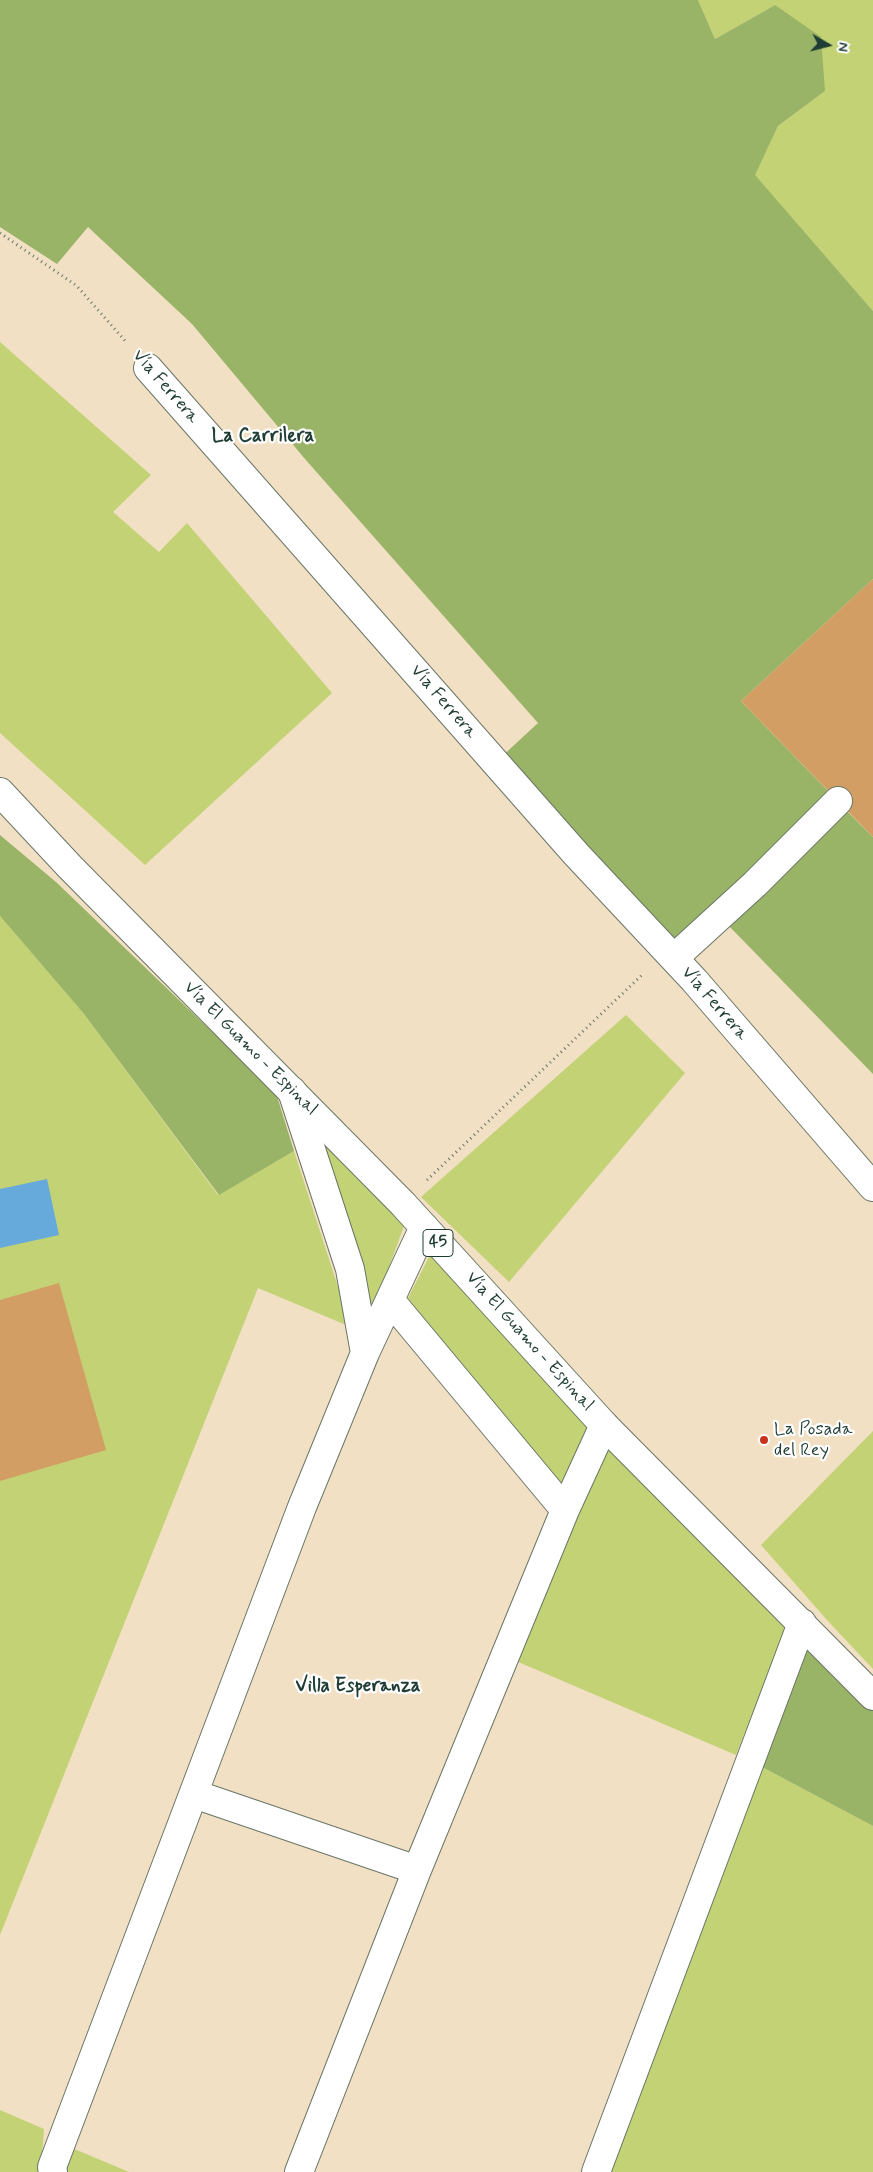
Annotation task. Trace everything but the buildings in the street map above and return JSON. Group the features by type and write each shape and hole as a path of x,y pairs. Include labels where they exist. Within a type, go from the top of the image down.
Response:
{"street":[{"name":"Vía Ferrera","path":"148,368 576,854 662,963 873,1187"},
{"name":"Vía El Guamo - Espinal","path":"0,792 70,867 403,1204 604,1425 873,1696"},
{"path":"662,963 754,884 838,801"},
{"path":"292,1091 350,1269 364,1354"},
{"path":"53,2172 52,2167 302,1507 364,1354 424,1227"},
{"path":"390,1300 565,1510"},
{"path":"299,2172 417,1870 565,1510 604,1425"},
{"path":"596,2172 802,1623"},
{"path":"194,1794 417,1870"}],"path":[{"name":"Vía Ferrera","path":"0,233 77,286 148,368"},
{"path":"403,1204 662,963"}],"green space":[{"path":"0,0 698,0 715,39 775,5 821,37 825,91 778,126 755,175 873,311 873,579 741,701 830,793 673,944 498,760 538,723 305,459 192,324 88,227 57,264 0,227"},
{"path":"698,0 873,0 873,311 754,175 778,126 825,91 775,5 715,39"},
{"path":"0,342 151,475 113,512 159,552 187,523 332,693 145,865 0,733"},
{"path":"847,811 873,837 873,1074 728,925"},
{"path":"0,835 56,882 276,1093 294,1151 219,1195 84,1014 0,916"},
{"path":"0,916 84,1014 218,1195 294,1151 351,1327 258,1288 0,1935"},
{"path":"626,1015 685,1073 509,1282 421,1197"},
{"path":"314,1130 404,1226 369,1322"},
{"path":"432,1251 589,1429 561,1492 408,1298"},
{"path":"873,1431 873,1669 761,1545"},
{"path":"607,1449 788,1623 736,1755 509,1658"},
{"path":"804,1639 873,1707 873,1826 762,1767"},
{"path":"762,1767 873,1826 873,2172 610,2172"},
{"path":"0,2110 44,2129 41,2172 0,2172"},
{"path":"72,2148 129,2172 66,2172"}],"water":[{"path":"47,1179 59,1235 0,1248 0,1189"}],"place":[{"name":"La Posada del Rey","path":"764,1440"}],"district":[{"name":"La Carrilera","path":"263,437"},
{"name":"Villa Esperanza","path":"358,1687"}]}
